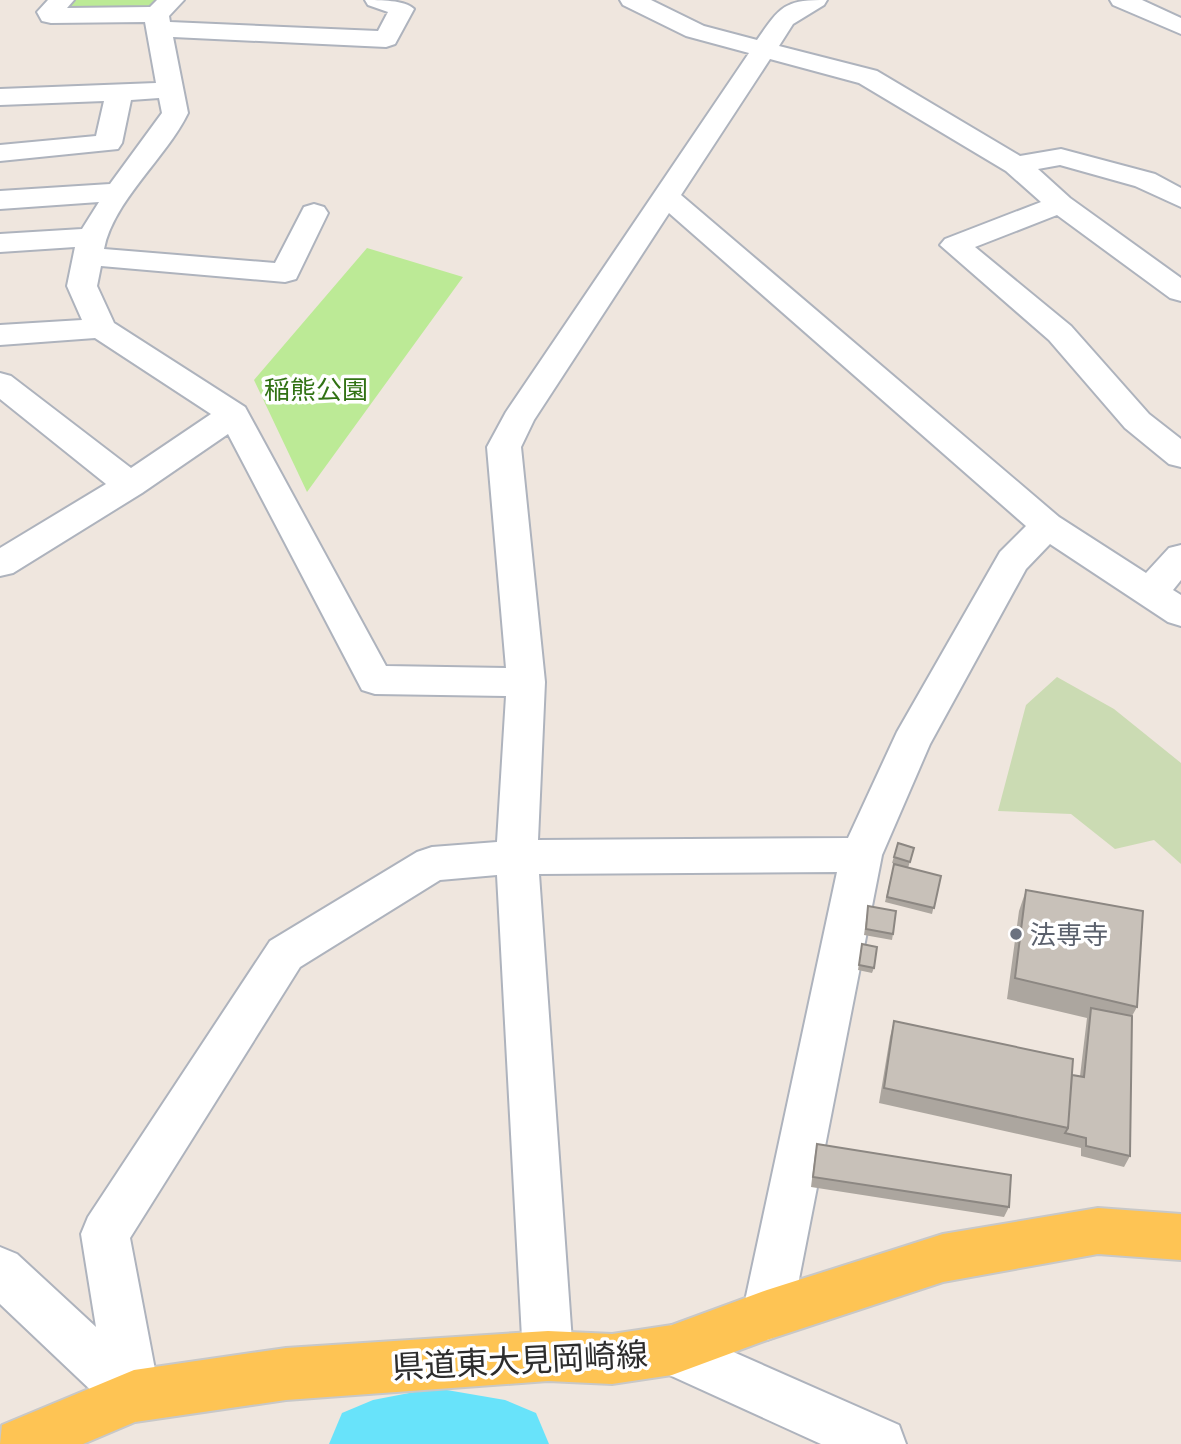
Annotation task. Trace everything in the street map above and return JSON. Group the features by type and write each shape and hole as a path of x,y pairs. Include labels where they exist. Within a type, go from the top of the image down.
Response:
{"main road":[{"name":"県道東大見岡崎線","path":"21,1444 134,1396 286,1374 548,1356 612,1359 672,1350 767,1315 943,1258 1098,1231 1181,1237"}],"street":[{"path":"62,0 49,12 51,16 163,14 386,39 402,9 377,0"},
{"path":"632,0 695,32 868,77 1016,165 1060,204 1181,292"},
{"path":"548,1356 517,857 526,682 504,447 517,419 784,19 815,0"},
{"path":"1122,0 1181,27"},
{"path":"163,14 174,113 169,125 119,192 89,246 82,286 101,328 234,414 375,680 526,682"},
{"path":"0,97 172,90"},
{"path":"0,153 108,143 119,92"},
{"path":"1016,165 1061,157 1146,180 1181,199"},
{"path":"0,200 119,192"},
{"path":"666,196 1047,525 1181,612"},
{"path":"1060,204 954,245 1060,333 1137,421 1181,456"},
{"path":"0,243 89,246 285,273 314,213"},
{"path":"0,335 101,328"},
{"path":"0,383 130,485"},
{"path":"0,564 130,485 234,414"},
{"path":"767,1315 861,855 911,743 1013,561 1047,525"},
{"path":"1150,592 1181,557"},
{"path":"134,1396 105,1234 285,954 432,864 517,857 861,855"},
{"path":"0,1271 134,1396"},
{"path":"672,1350 880,1444"}],"green space":[{"path":"75,0 154,0 168,3 164,7 68,7"},
{"name":"稲熊公園","path":"367,248 463,277 307,492 254,380"},
{"path":"1057,677 1114,709 1181,763 1181,864 1154,840 1115,849 1071,814 998,811 1026,705"}],"building":[{"path":"898,843 914,848 910,862 894,857"},
{"path":"894,864 941,876 934,908 887,897"},
{"path":"1026,890 1143,911 1137,1007 1015,978"},
{"path":"868,906 896,911 893,934 866,929"},
{"path":"862,944 877,947 874,968 859,965"},
{"path":"1091,1008 1132,1016 1130,1156 1086,1146 1086,1138 1065,1133 1068,1128 1072,1075 1084,1077"},
{"path":"894,1021 1073,1059 1068,1128 884,1088"},
{"path":"817,1144 1011,1175 1009,1207 813,1177"}],"waterway":[{"path":"373,1444 435,1432 505,1444"}],"place":[{"name":"法専寺","path":"1016,934"}]}
